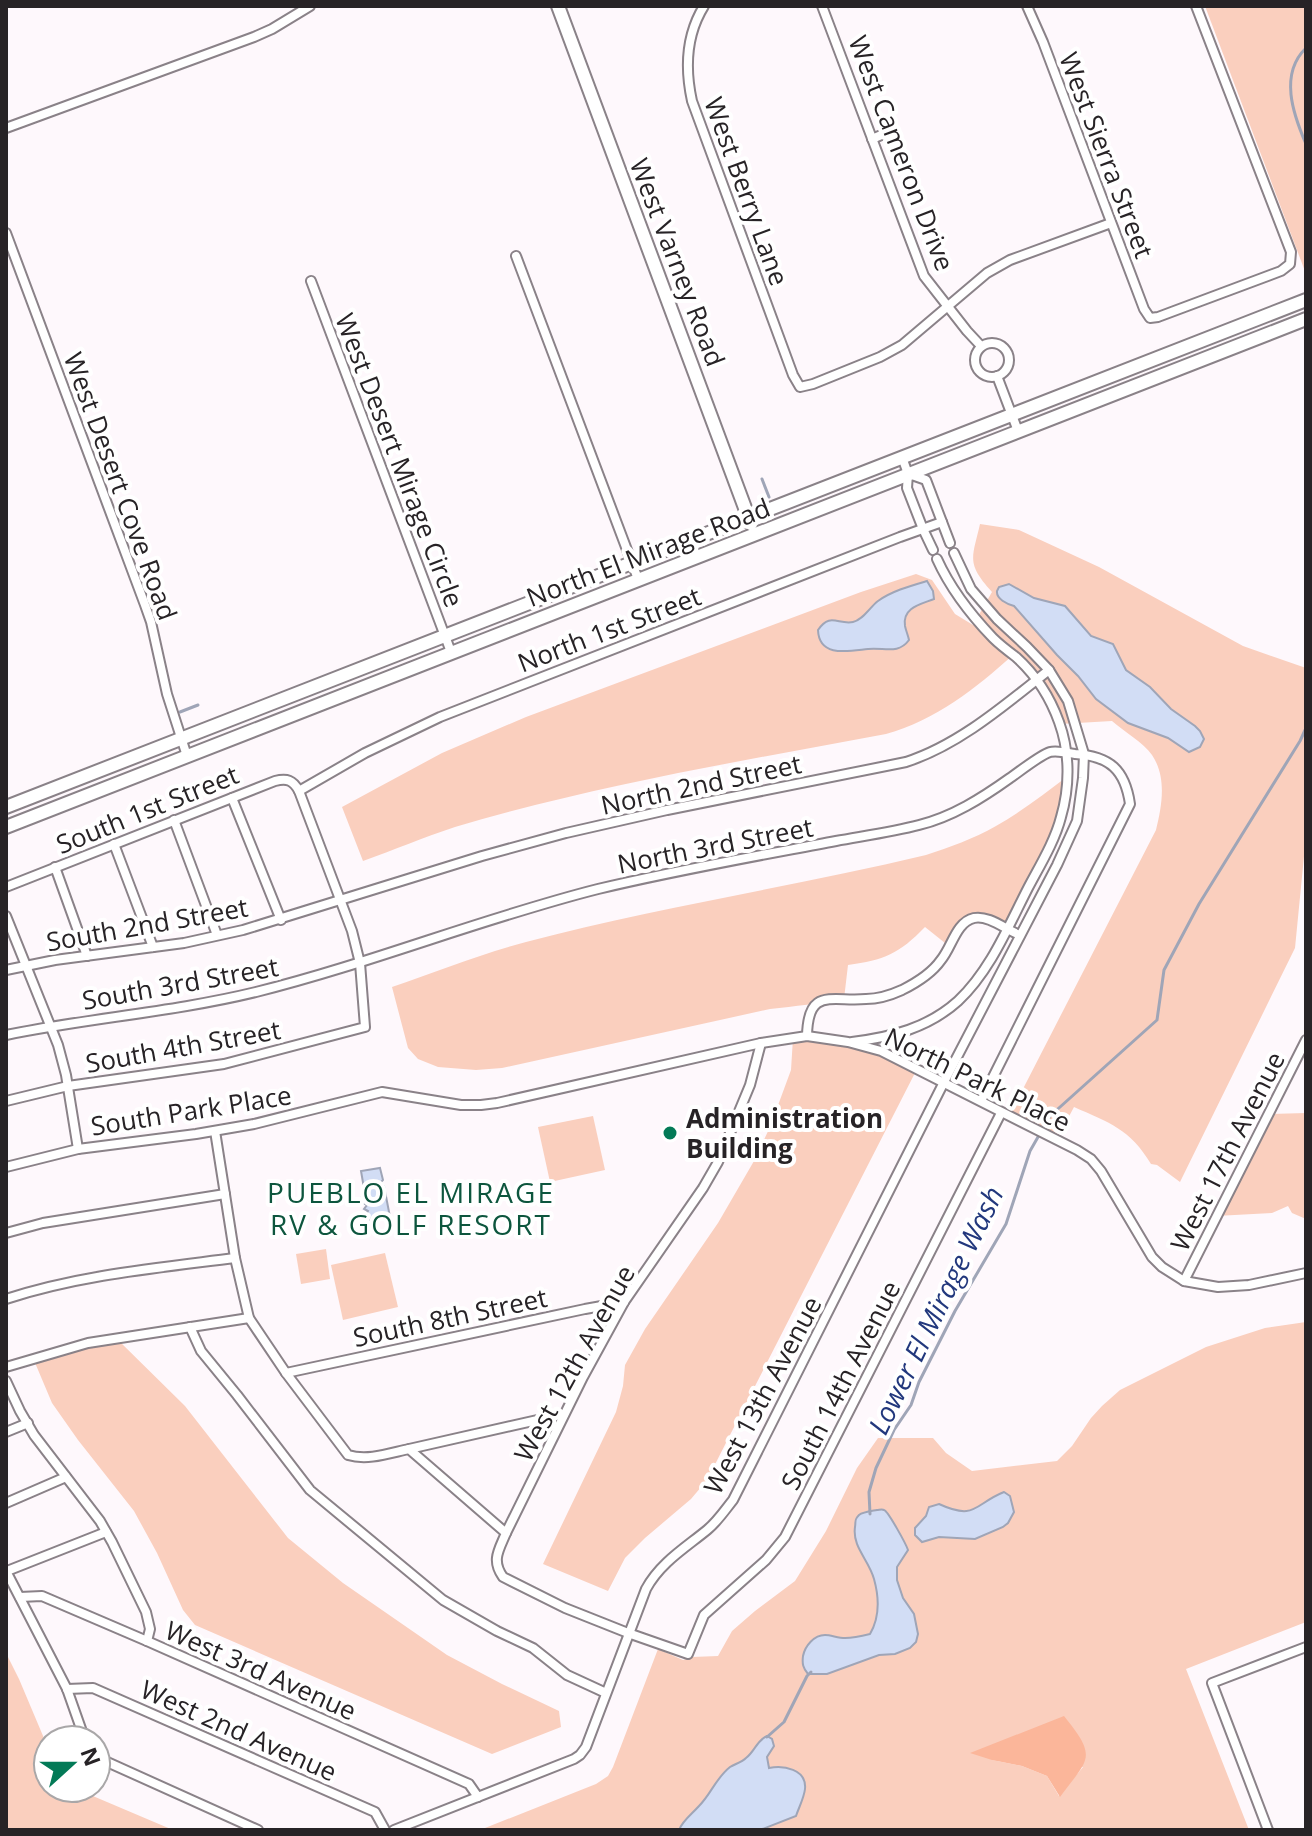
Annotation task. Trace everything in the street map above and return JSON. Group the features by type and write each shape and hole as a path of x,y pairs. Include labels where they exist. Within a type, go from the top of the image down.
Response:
{"main road":[{"name":"West Varney Road","path":"558,6 755,533"},
{"name":"North El Mirage Road","path":"6,807 1306,300"},
{"name":"North El Mirage Road","path":"6,827 1306,319"}],"street":[{"path":"6,128 263,33 310,6"},
{"name":"West Berry Lane","path":"704,6 689,42 688,82 692,101 800,387 880,357 902,345 948,307"},
{"name":"West Cameron Drive","path":"822,6 924,276 981,346"},
{"name":"West Sierra Street","path":"1027,6 1150,318 1281,271 1290,264 1291,252 1196,6"},
{"path":"872,139 893,130"},
{"path":"948,307 987,273 1010,260 1111,223"},
{"name":"West Desert Cove Road","path":"6,233 151,622 167,694 187,756"},
{"path":"516,256 638,579"},
{"name":"West Desert Mirage Circle","path":"311,281 451,652"},
{"name":"West Cameron Drive","path":"996,343 1008,354 1006,369 997,376 986,375 977,368 975,356 981,346 996,343"},
{"name":"West Cameron Drive","path":"997,376 1018,431"},
{"path":"902,457 908,474 907,488 933,550"},
{"path":"908,474 926,480 950,543"},
{"name":"North 1st Street","path":"299,791 365,753 440,717 942,522"},
{"path":"954,553 971,589 982,603 1049,670 1068,701 1084,754"},
{"path":"848,1042 887,1038 938,1016 957,1002 985,969 1061,818 1068,776 1068,753 1053,706 1028,668 971,615 947,581 937,559"},
{"name":"North 2nd Street","path":"341,901 566,833 917,759 955,740 1049,670"},
{"name":"North 3rd Street","path":"360,963 504,915 599,889 921,825 969,804 1051,752 1068,753"},
{"path":"981,1101 1130,804 1127,787 1112,764 1084,754 1068,753"},
{"name":"West 13th Avenue","path":"478,1797 580,1755 586,1747 652,1578 709,1528 733,1500 1057,865 1077,821 1084,754"},
{"name":"South 1st Street","path":"6,887 285,778 296,784 299,791"},
{"path":"299,791 352,931 360,963"},
{"path":"232,798 281,920"},
{"path":"174,820 217,935"},
{"path":"114,844 153,947"},
{"path":"55,867 87,956"},
{"name":"South 2nd Street","path":"6,970 217,935 281,920 341,901"},
{"path":"6,916 58,1045 78,1149"},
{"path":"807,1036 811,1010 820,1001 885,997 918,981 940,963 964,922 977,917 985,918 1020,935"},
{"name":"South 3rd Street","path":"6,1035 252,993 360,963"},
{"name":"South 4th Street","path":"6,1101 68,1086 224,1064 365,1027 360,963"},
{"name":"North Park Place","path":"382,1092 461,1105 481,1105 761,1043 807,1036 848,1042 881,1051 1091,1159 1113,1189 1152,1257 1184,1281 1218,1287 1249,1285 1306,1273"},
{"name":"West 17th Avenue","path":"1184,1281 1306,1040"},
{"name":"West 12th Avenue","path":"688,1654 565,1608 503,1577 496,1568 496,1557 564,1414 624,1302 718,1162 750,1085 761,1043"},
{"name":"South Park Place","path":"6,1167 78,1149 215,1131 287,1117 382,1092"},
{"name":"South 14th Avenue","path":"688,1654 704,1615 766,1560 785,1537 1001,1113"},
{"path":"215,1131 235,1258 249,1318 348,1455 357,1458 409,1449 564,1414"},
{"path":"6,1233 59,1220 225,1194"},
{"path":"6,1299 103,1274 235,1258"},
{"name":"South 8th Street","path":"286,1373 624,1302"},
{"path":"6,1367 88,1343 249,1318"},
{"path":"190,1327 201,1351 310,1490 443,1600 533,1648 567,1675 606,1693"},
{"path":"6,1381 34,1435 106,1532 146,1612 150,1629 147,1641"},
{"path":"6,1432 28,1423"},
{"path":"409,1449 506,1533"},
{"path":"6,1503 66,1477"},
{"path":"79,1724 67,1689 6,1571 106,1532"},
{"name":"West 3rd Avenue","path":"20,1597 42,1596 147,1641 469,1784 478,1797"},
{"path":"1268,1830 1212,1683 1306,1647"},
{"name":"West 2nd Avenue","path":"67,1689 93,1688 375,1812 385,1830"},
{"path":"112,1764 258,1830"},
{"path":"394,1830 478,1797"}],"shaded area":[{"path":"1205,6 1306,6 1306,274"},
{"path":"980,524 1019,530 1099,567 1243,646 1306,668 1306,836 1295,948 1180,1182 1151,1164 1118,1128 1074,1107 1057,1139 1009,1116 1156,830 1162,792 1157,764 1144,746 1112,721 1060,724 1053,706 1013,655 938,712 886,734 669,775 508,812 455,827 363,861 342,807 442,753 526,717 916,574 932,580 955,614 973,625 992,592 978,574 973,560"},
{"path":"1068,776 1061,818 1006,930 985,918 971,919 950,947 925,927 907,944 890,954 848,965 844,999 770,1009 502,1068 476,1070 438,1067 418,1059 408,1048 392,987 526,942 926,855 996,826"},
{"path":"793,1038 848,1042 917,1069 707,1480 691,1499 625,1558 608,1591 543,1564 616,1412 625,1365 645,1329 718,1223 754,1161 791,1070"},
{"path":"1306,1113 1306,1219 1292,1213 1288,1206 1272,1213 1216,1216 1268,1114"},
{"path":"593,1116 605,1170 550,1182 538,1127"},
{"path":"326,1249 330,1279 301,1284 296,1254"},
{"path":"385,1253 398,1307 343,1320 331,1265"},
{"path":"1306,1322 1306,1622 1186,1669 1249,1830 480,1830 596,1784 608,1776 658,1649 683,1660 718,1656 732,1631 795,1581 826,1531 857,1468 878,1438 933,1438 946,1453 972,1471 1057,1461 1072,1446 1091,1418 1120,1390 1206,1347 1265,1328","holes":["992,1760 1083,1767 1059,1796 1047,1776 1022,1766"]},
{"path":"116,1338 185,1406 288,1538 343,1583 447,1655 559,1711 561,1727 492,1754 195,1625 183,1610 134,1511 52,1403 33,1358"},
{"path":"6,1653 38,1724 32,1724 32,1804 112,1804 173,1830 6,1830"},
{"path":"1064,1716 1082,1741 1086,1758 1060,1797 1047,1776 1022,1766 970,1753"}],"water":[{"path":"927,581 934,599 914,607 907,614 905,626 909,640 905,645 890,649 836,651 829,649 820,639 818,630 826,622 857,621 883,597"},
{"path":"1009,584 1034,598 1065,606 1091,636 1113,644 1126,670 1200,731 1204,739 1200,747 1189,752 1168,738 1128,723 1096,699 1014,606 998,596 999,587"},
{"path":"380,1168 383,1180 377,1186 384,1186 390,1217 370,1221 366,1215 368,1211 364,1209 367,1205 363,1203 366,1200 362,1197 365,1194 361,1171"},
{"path":"1004,1492 1010,1496 1014,1512 1003,1527 975,1539 939,1537 922,1542 915,1535 915,1528 926,1516 929,1507 939,1504 968,1511"},
{"path":"877,1510 886,1512 908,1550 897,1567 897,1580 903,1598 914,1614 918,1634 916,1642 895,1654 879,1655 827,1674 808,1674 803,1666 803,1656 814,1639 821,1635 845,1638 870,1634 876,1621 876,1586 855,1534 859,1515"},
{"path":"767,1736 774,1746 767,1757 769,1768 793,1770 805,1782 804,1796 796,1816 760,1830 679,1830 725,1771 744,1759"}],"waterway":[{"name":"Lower El Mirage Wash","path":"1306,48 1298,58 1291,82 1293,107 1306,144"},
{"path":"762,479 769,497"},
{"path":"180,712 198,705"},
{"name":"Lower El Mirage Wash","path":"870,1514 869,1492 876,1468 894,1430 911,1405 919,1382 955,1311 1006,1224 1030,1151 1050,1116 1157,1020 1164,970 1199,904 1306,728"},
{"name":"Lower El Mirage Wash","path":"767,1737 784,1722 811,1672"}],"place":[{"name":"Administration Building","path":"670,1133"}],"district":[{"name":"PUEBLO EL MIRAGE RV & GOLF RESORT","path":"411,1208"}]}
